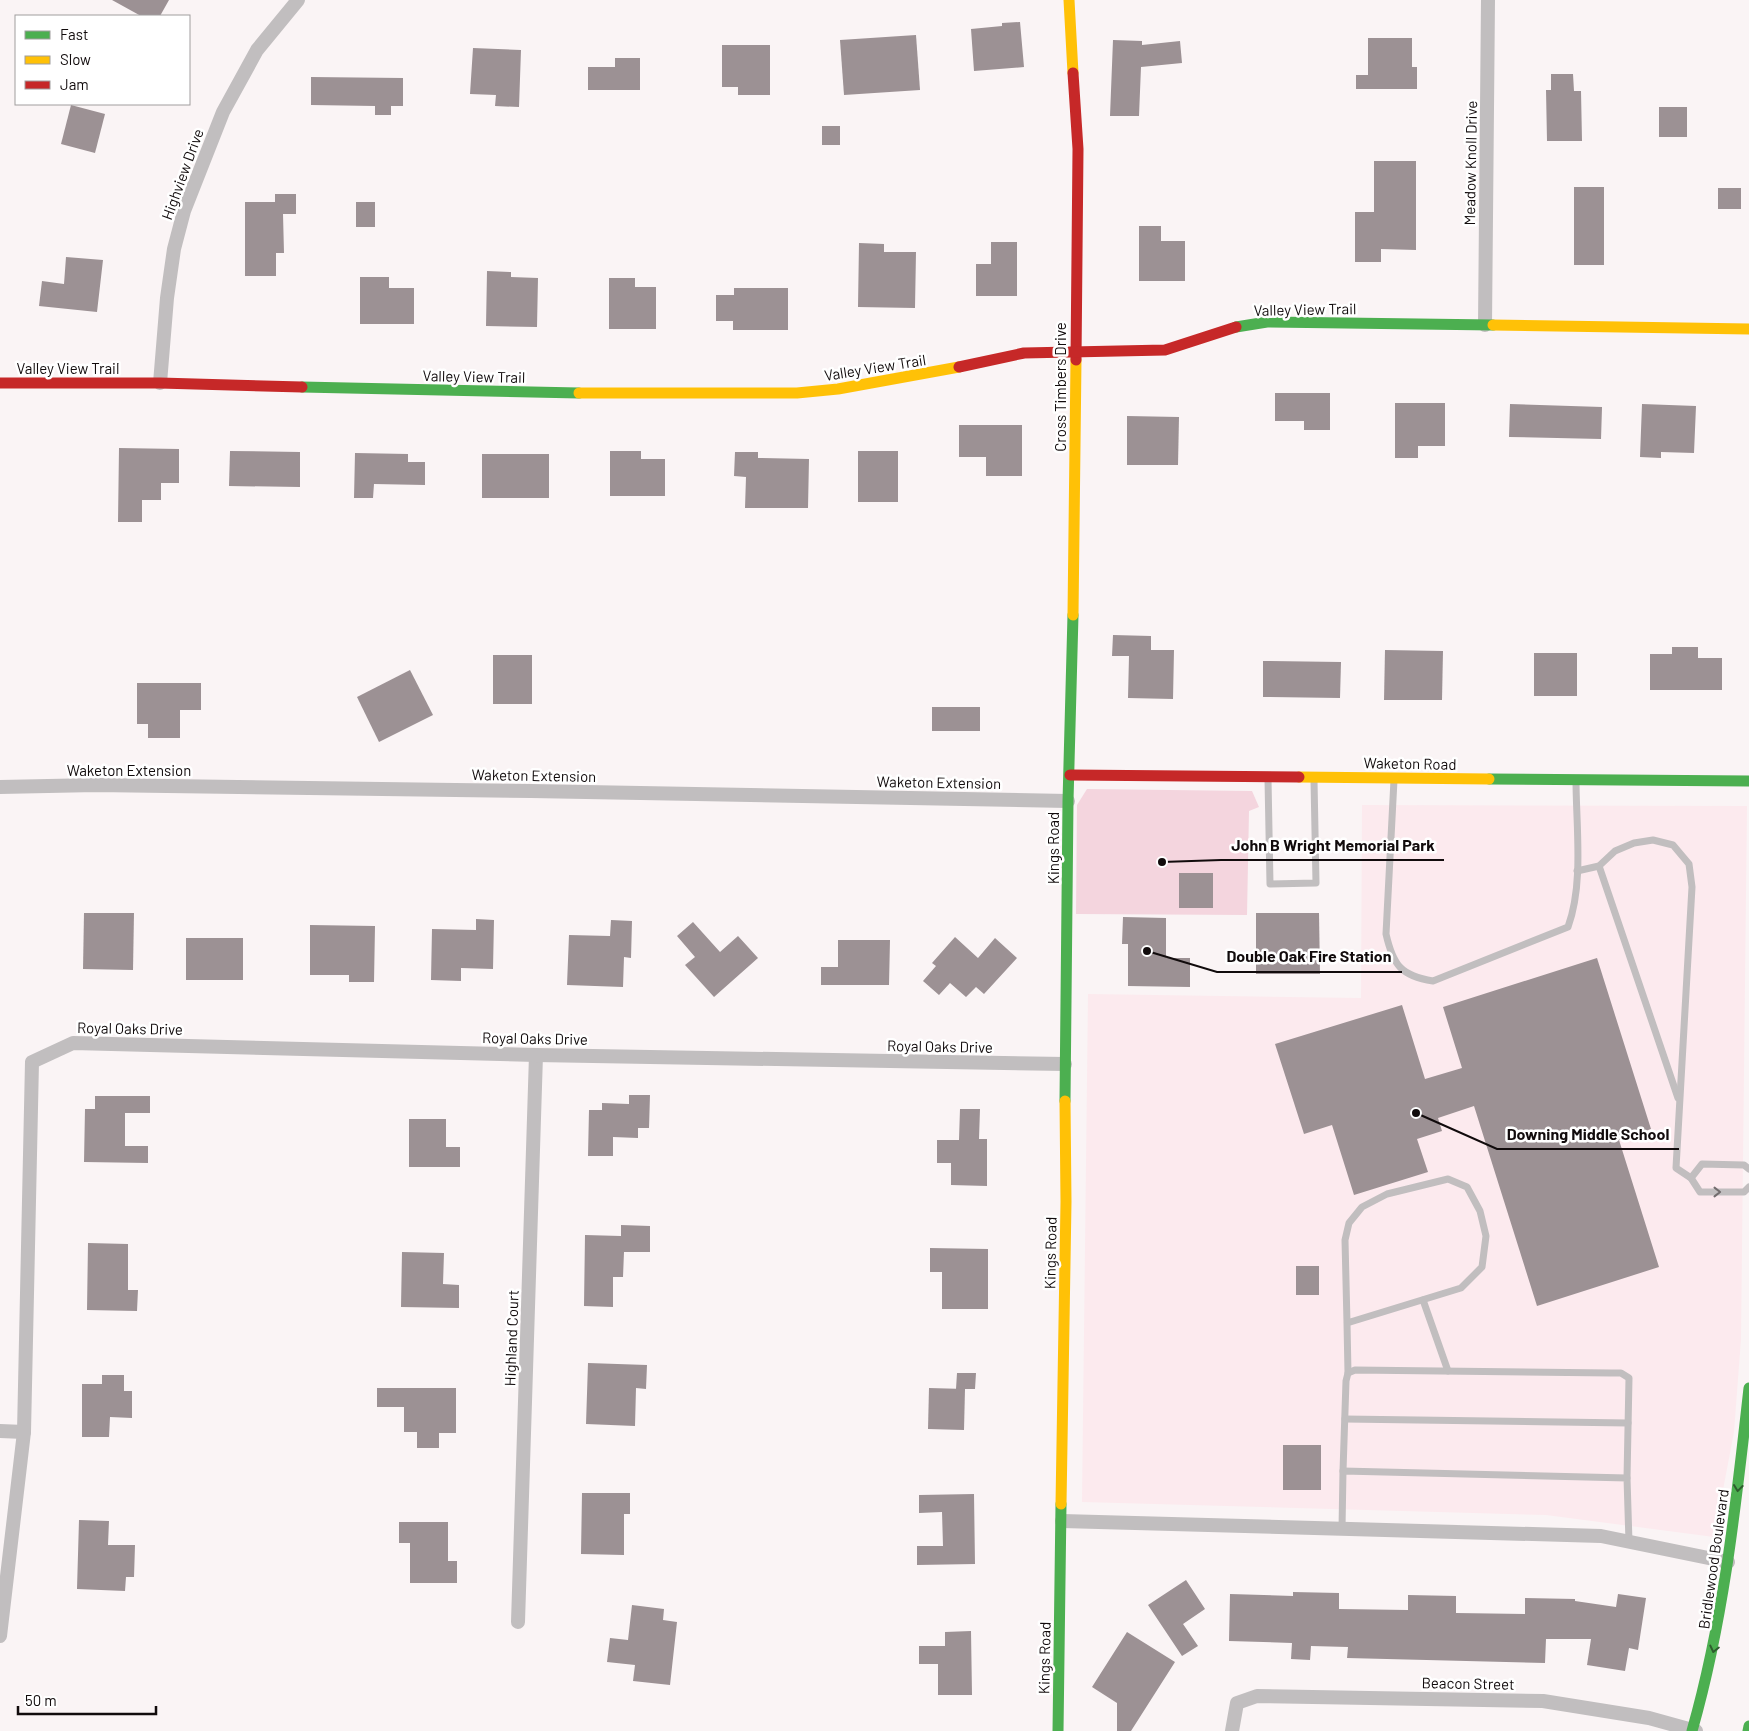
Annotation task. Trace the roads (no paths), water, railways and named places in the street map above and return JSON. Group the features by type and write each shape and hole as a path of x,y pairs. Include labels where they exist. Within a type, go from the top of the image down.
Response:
{"street":[{"name":"Highview Drive","path":"160,383 167,298 174,249 184,211 223,112 257,50 298,0"},
{"name":"Cross Timbers Drive","path":"1069,0 1078,149 1070,775"},
{"name":"Meadow Knoll Drive","path":"1485,326 1488,0"},
{"name":"Valley View Trail","path":"0,383 160,383 551,393 797,393 838,389 927,374 1024,354 1165,350 1227,328 1267,322 1749,329"},
{"name":"Waketon Road","path":"1070,775 1749,781"},
{"name":"Kings Road","path":"1058,1731 1066,1202 1065,1064 1068,801 1070,775"},
{"name":"Waketon Extension","path":"0,788 96,785 1068,801"},
{"name":"Royal Oaks Drive","path":"24,1432 32,1062 73,1043 536,1055 1065,1064"},
{"name":"Highland Court","path":"518,1622 536,1055"},
{"name":"Bridlewood Boulevard","path":"1693,1731 1708,1677 1720,1622 1749,1388"},
{"path":"0,1431 24,1432 0,1636"},
{"path":"1062,1521 1601,1536 1728,1562"},
{"name":"Beacon Street","path":"1232,1731 1237,1703 1257,1696 1543,1701 1649,1718 1693,1731"},
{"path":"1748,1731 1749,1726"}],"lane":[{"path":"1268,776 1270,884 1316,883 1314,777"},
{"path":"1394,777 1386,934 1390,954 1400,968 1414,978 1433,981 1568,927 1574,910 1577,871 1576,780"},
{"path":"1577,871 1599,866 1616,850 1634,843 1653,840 1672,845 1689,864 1692,887 1676,1168 1691,1178 1700,1192 1744,1192 1749,1187"},
{"path":"1599,866 1680,1103"},
{"path":"1691,1178 1702,1164 1744,1165 1749,1169"},
{"path":"1342,1529 1344,1419 1348,1373 1345,1240 1349,1223 1362,1207 1387,1194 1448,1179 1467,1187 1480,1211 1486,1236 1482,1267 1461,1288 1347,1323"},
{"path":"1423,1300 1448,1371"},
{"path":"1348,1373 1355,1370 1621,1374 1628,1378 1627,1478 1629,1542"},
{"path":"1344,1419 1628,1423"},
{"path":"1343,1471 1627,1478"}],"place":[{"name":"John B Wright Memorial Park","path":"1162,862"},
{"name":"Double Oak Fire Station","path":"1147,951"},
{"name":"Downing Middle School","path":"1416,1113"}]}
